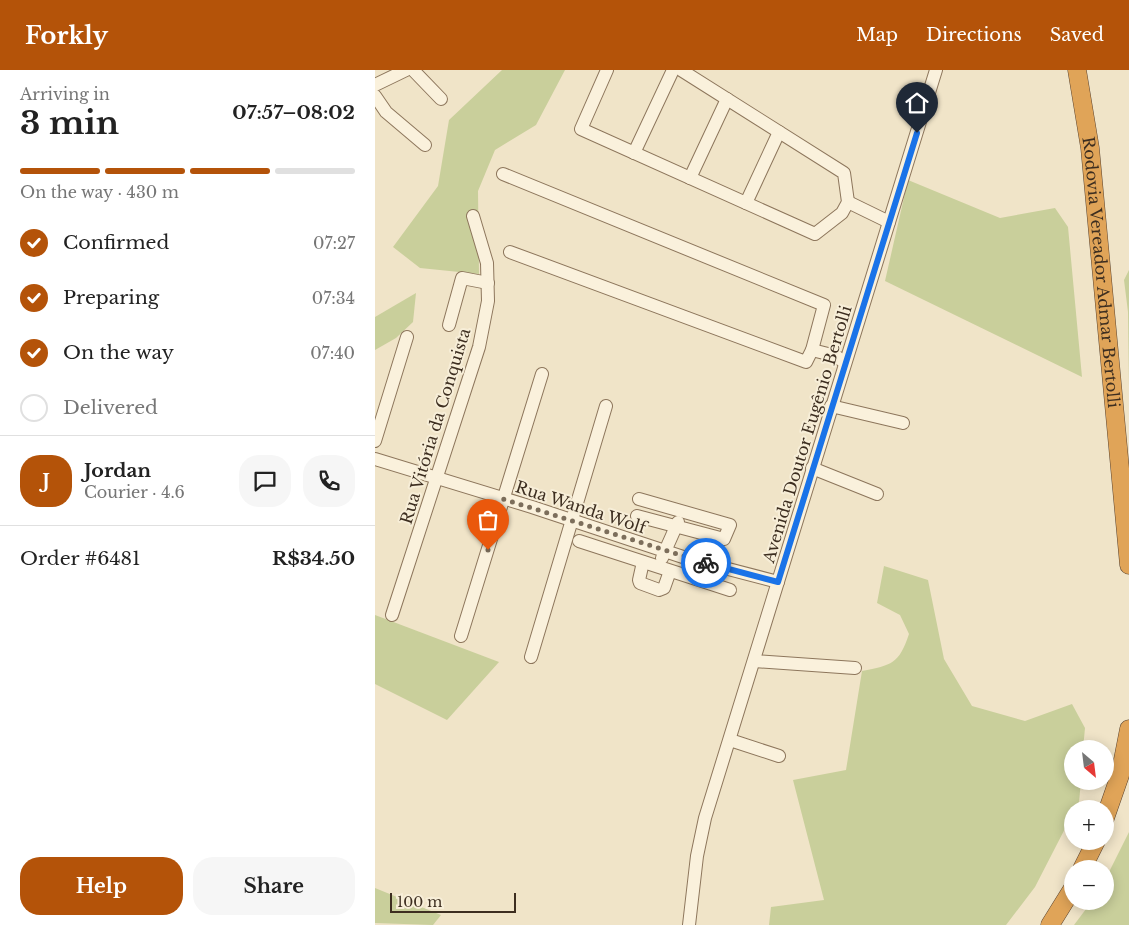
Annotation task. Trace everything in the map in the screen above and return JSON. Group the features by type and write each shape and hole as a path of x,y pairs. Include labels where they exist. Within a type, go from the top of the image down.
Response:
{"highway":[{"name":"Rodovia Vereador Admar Bertolli","path":"1077,70 1091,156 1129,565"},
{"path":"1111,800 1120,775 1129,729"},
{"path":"1050,925 1064,902"}],"street":[{"path":"375,85 406,70"},
{"path":"413,70 441,99"},
{"path":"607,70 581,129 815,234 842,213 848,202 844,173 681,70"},
{"path":"634,152 673,70"},
{"name":"Avenida Doutor Eugênio Bertolli","path":"689,925 700,837 813,468 825,414 845,363 937,70"},
{"path":"375,96 386,112 425,145"},
{"path":"690,178 727,99"},
{"path":"746,203 779,132"},
{"path":"503,174 823,305 812,350 806,362 510,252"},
{"path":"848,202 889,222"},
{"name":"Rua Vitória da Conquista","path":"392,614 479,347 488,301 488,283 487,263 473,216"},
{"path":"449,325 463,278 488,283"},
{"path":"375,441 407,336"},
{"path":"812,350 836,356 845,363"},
{"path":"461,636 542,374"},
{"path":"531,657 606,406"},
{"path":"825,414 903,423"},
{"name":"Rua Wanda Wolf","path":"375,459 572,520 664,551 778,582"},
{"path":"813,468 877,494"},
{"path":"637,516 724,539 730,525 639,499"},
{"path":"643,562 640,583 659,590 664,588 664,551 682,512"},
{"path":"579,542 730,590"},
{"path":"754,661 855,668"},
{"path":"730,740 779,756"}],"green space":[{"path":"502,70 565,70 536,125 495,150 478,191 479,274 420,268 393,247 438,186 449,120"},
{"path":"908,180 1000,218 1055,208 1068,227 1082,377 885,281"},
{"path":"1129,270 1129,387 1128,312 1124,280"},
{"path":"416,293 413,322 396,338 375,350 375,317"},
{"path":"884,566 928,580 944,659 972,706 1025,721 1072,704 1085,728 1084,740 1064,740 1064,790 1080,790 1079,800 1064,800 1064,831 1035,887 1006,925 769,925 771,907 824,900 793,780 846,770 862,671 887,665 902,652 909,634 900,615 877,603"},
{"path":"375,615 499,662 447,720 375,684"},
{"path":"1129,832 1129,925 1074,925 1085,910 1114,910 1114,862"},
{"path":"375,888 441,915 433,925 375,923"}],"way so far":[{"path":"488,550 503,499 706,563"}],"route":[{"path":"706,563 778,582 917,133"}]}
